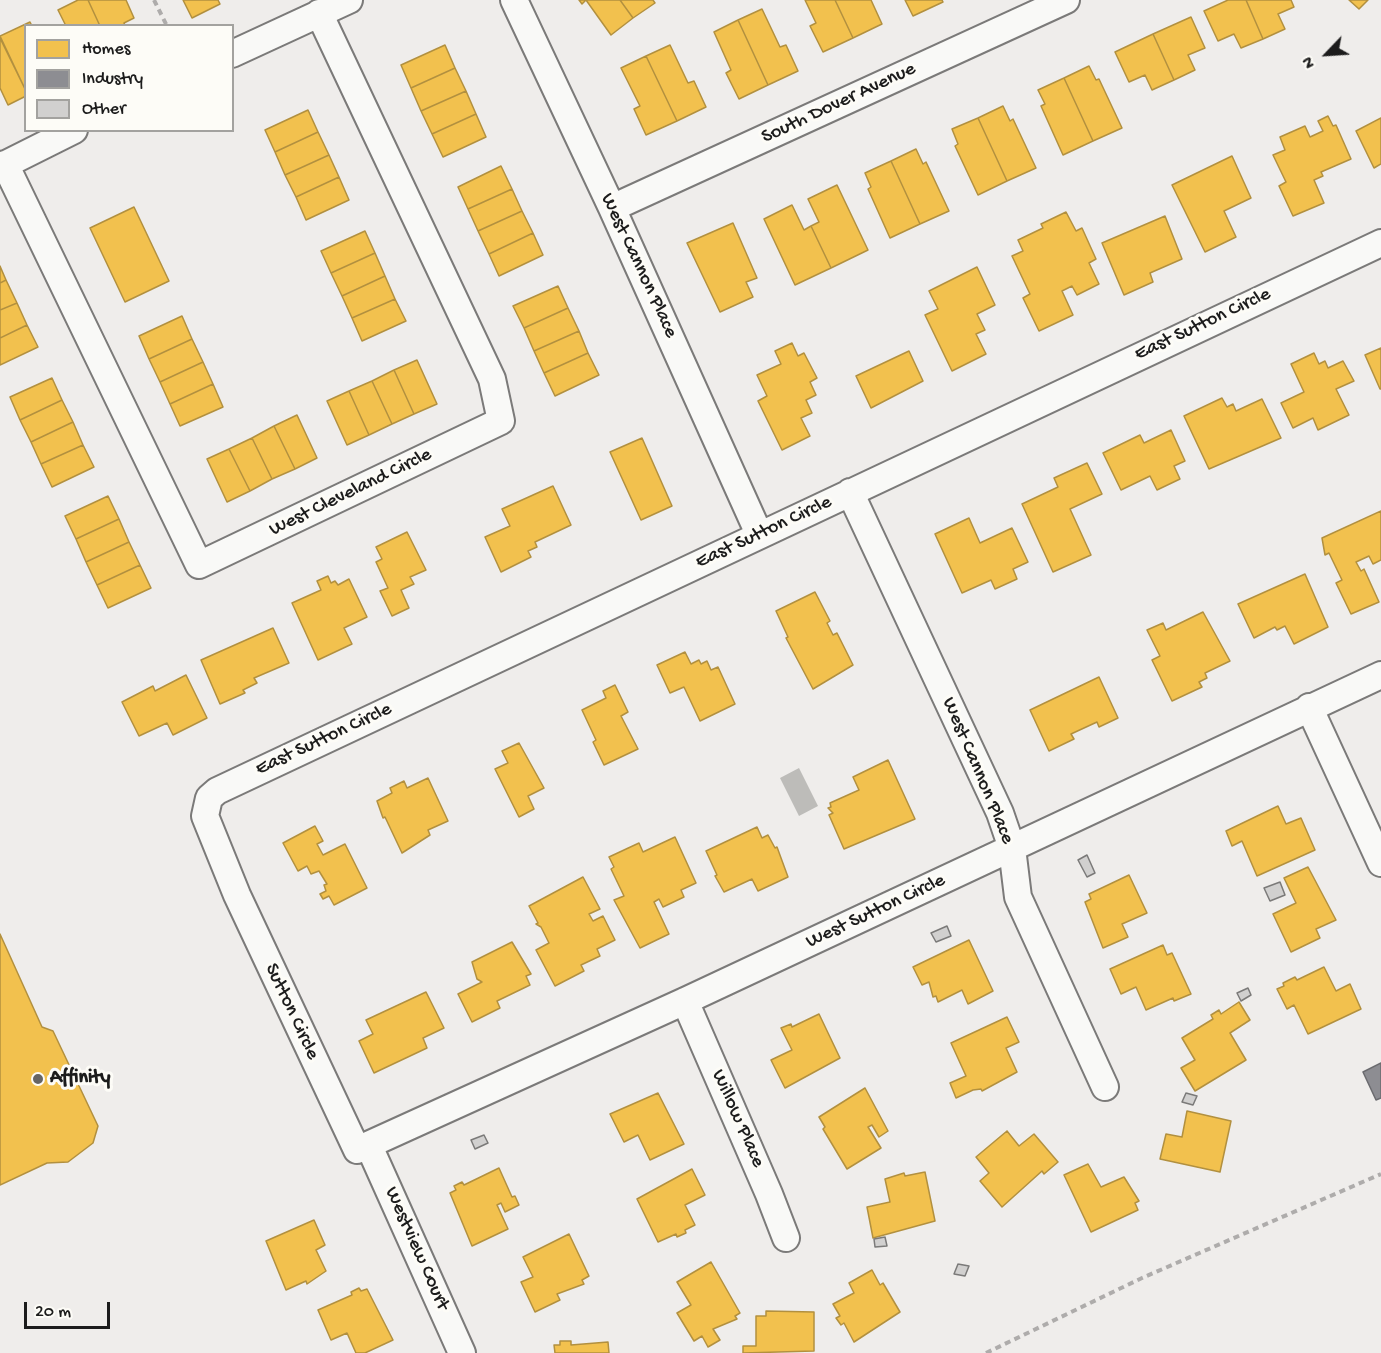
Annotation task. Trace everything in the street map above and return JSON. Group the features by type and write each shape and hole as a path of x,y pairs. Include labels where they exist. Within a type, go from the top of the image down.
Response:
{"street":[{"path":"234,53 349,0"},
{"name":"West Cannon Place","path":"514,0 612,208 759,534"},
{"name":"South Dover Avenue","path":"612,208 1066,0"},
{"name":"West Cleveland Circle","path":"2,165 199,566 501,421 492,379 319,14"},
{"path":"2,165 70,132"},
{"name":"East Sutton Circle","path":"222,861 205,816 209,798 217,790 1381,243"},
{"name":"West Cannon Place","path":"850,492 1000,813 1012,848 1018,897 1104,1087"},
{"name":"West Sutton Circle","path":"369,1146 685,1001 1381,675"},
{"path":"1309,708 1381,863"},
{"name":"Sutton Circle","path":"222,861 357,1150 369,1146"},
{"name":"Willow Place","path":"685,1001 770,1194 786,1238"},
{"name":"Westview Court","path":"369,1146 462,1353"}],"path":[{"path":"154,0 166,24"},
{"path":"986,1353 1142,1278 1381,1174"}],"shaded area":[{"path":"799,768 818,806 799,816 780,778"}],"building: Homes":[{"path":"78,0 88,0 99,24 65,24 58,10"},
{"path":"88,0 126,0 134,18 124,24 99,24"},
{"path":"183,0 218,0 220,4 192,18"},
{"path":"586,0 620,0 633,18 611,35"},
{"path":"620,0 653,0 655,3 633,18"},
{"path":"805,0 835,0 853,38 823,52 810,26 816,23"},
{"path":"835,0 871,0 882,24 853,38"},
{"path":"905,0 942,0 943,2 913,16"},
{"path":"1228,0 1246,0 1263,39 1241,48 1234,34 1218,41 1204,11"},
{"path":"1246,0 1291,0 1294,7 1278,14 1285,29 1263,39"},
{"path":"1349,0 1368,0 1359,9"},
{"path":"762,9 780,47 786,45 798,71 768,85 738,20"},
{"path":"1191,17 1205,48 1188,55 1195,70 1174,80 1153,34"},
{"path":"738,20 768,85 739,99 726,73 731,70 714,32"},
{"path":"24,25 24,87 0,36"},
{"path":"1153,34 1174,80 1152,90 1145,75 1129,82 1115,52"},
{"path":"0,38 24,87 24,97 8,105 0,88"},
{"path":"445,45 455,68 411,88 401,65"},
{"path":"670,45 688,83 694,81 706,107 677,121 646,56"},
{"path":"646,56 677,121 646,135 634,109 640,106 621,68"},
{"path":"1089,66 1096,80 1099,79 1122,128 1093,141 1064,78"},
{"path":"455,68 466,91 421,111 411,88"},
{"path":"1064,78 1093,141 1063,155 1041,106 1045,104 1038,90"},
{"path":"466,91 476,114 432,134 421,111"},
{"path":"1003,106 1010,121 1013,119 1036,168 1007,181 978,118"},
{"path":"308,110 318,132 275,152 265,130"},
{"path":"476,114 486,137 443,157 432,134"},
{"path":"1328,116 1333,126 1336,125 1351,159 1321,172 1323,176 1314,180 1324,203 1293,216 1279,186 1286,182 1273,155 1285,150 1280,137 1305,126 1310,137 1323,131 1318,121"},
{"path":"978,118 1007,181 978,195 955,146 958,144 952,129"},
{"path":"1381,118 1381,164 1374,168 1356,131"},
{"path":"318,132 329,155 285,175 275,152"},
{"path":"916,149 923,164 926,162 949,211 920,224 891,161"},
{"path":"329,155 339,177 296,197 285,175"},
{"path":"1232,156 1251,198 1224,211 1236,237 1205,252 1172,185"},
{"path":"891,161 920,224 890,238 868,189 871,187 865,173"},
{"path":"501,166 512,189 468,209 458,187"},
{"path":"339,177 349,200 306,220 296,197"},
{"path":"837,185 868,250 831,268 811,226 819,222 808,199"},
{"path":"512,189 522,211 478,231 468,209"},
{"path":"792,205 804,230 811,226 831,268 795,285 764,219"},
{"path":"134,207 169,281 125,302 90,228"},
{"path":"522,211 533,233 489,254 478,231"},
{"path":"1066,212 1076,231 1082,228 1096,259 1089,263 1099,284 1077,295 1072,286 1062,291 1073,315 1039,331 1023,298 1030,294 1012,256 1023,251 1018,240 1043,228 1041,224"},
{"path":"1165,216 1182,259 1150,273 1153,282 1124,295 1102,243"},
{"path":"733,223 757,278 746,282 753,297 720,312 687,243"},
{"path":"365,231 375,253 331,273 321,251"},
{"path":"533,233 543,255 499,276 489,254"},
{"path":"375,253 385,276 342,296 331,273"},
{"path":"0,266 6,280 0,283"},
{"path":"977,267 995,305 977,314 985,330 976,334 986,354 952,371 925,315 938,309 929,291"},
{"path":"385,276 395,299 352,318 342,296"},
{"path":"6,280 17,303 0,310 0,283"},
{"path":"558,286 568,308 524,328 513,306"},
{"path":"395,299 406,321 362,341 352,318"},
{"path":"17,303 27,325 0,338 0,310"},
{"path":"568,308 579,331 534,351 524,328"},
{"path":"182,316 192,339 149,359 139,336"},
{"path":"27,325 38,347 0,365 0,338"},
{"path":"579,331 588,353 544,373 534,351"},
{"path":"192,339 203,362 160,382 149,359"},
{"path":"792,343 798,356 804,353 817,378 810,382 816,395 806,400 812,413 801,418 810,436 782,450 758,401 767,396 757,375 781,364 775,351"},
{"path":"1381,348 1381,389 1380,389 1365,355"},
{"path":"909,351 923,381 871,408 856,376"},
{"path":"588,353 599,375 555,396 544,373"},
{"path":"1314,353 1319,364 1325,361 1328,368 1343,361 1354,381 1336,389 1349,415 1318,430 1313,418 1293,428 1281,403 1304,392 1291,364"},
{"path":"417,360 437,404 414,414 394,370"},
{"path":"203,362 213,384 170,404 160,382"},
{"path":"394,370 414,414 392,424 372,381"},
{"path":"52,378 62,400 20,420 10,397"},
{"path":"372,381 392,424 369,435 349,391"},
{"path":"213,384 223,407 180,426 170,404"},
{"path":"349,391 369,435 347,445 327,401"},
{"path":"1222,398 1227,407 1233,404 1236,411 1262,399 1281,438 1209,469 1184,416"},
{"path":"62,400 73,422 31,442 20,420"},
{"path":"297,415 317,458 295,469 274,426"},
{"path":"73,422 83,445 41,464 31,442"},
{"path":"274,426 295,469 272,479 252,438"},
{"path":"1171,430 1185,461 1174,466 1180,479 1157,490 1150,476 1121,490 1103,453 1140,435 1144,443"},
{"path":"252,438 272,479 250,491 229,449"},
{"path":"642,438 672,506 641,520 610,452"},
{"path":"83,445 94,467 52,487 41,464"},
{"path":"229,449 250,491 227,502 207,459"},
{"path":"1087,463 1102,494 1070,509 1091,555 1053,572 1022,504 1058,487 1054,478"},
{"path":"553,486 571,525 535,542 537,547 528,551 531,557 501,572 485,537 510,526 502,509"},
{"path":"108,496 119,519 76,539 65,516"},
{"path":"1381,511 1381,560 1373,564 1369,556 1356,562 1361,571 1364,569 1379,602 1351,614 1336,583 1342,580 1329,553 1325,555 1322,538"},
{"path":"969,518 980,543 1012,528 1028,562 1013,569 1017,579 995,589 991,580 962,593 935,534"},
{"path":"119,519 129,542 86,562 76,539"},
{"path":"407,532 426,570 410,577 414,584 401,590 409,608 392,616 380,591 388,588 376,562 382,559 376,547"},
{"path":"129,542 140,565 97,585 86,562"},
{"path":"140,565 151,588 108,608 97,585"},
{"path":"1305,574 1328,627 1294,644 1285,626 1277,630 1275,627 1254,638 1238,604"},
{"path":"328,576 331,583 335,581 338,585 349,579 367,617 344,628 352,644 318,660 292,603 321,590 317,581"},
{"path":"815,592 830,621 827,623 833,635 837,633 853,665 813,689 786,638 788,637 776,611"},
{"path":"1203,612 1230,661 1205,673 1207,678 1199,682 1202,687 1172,701 1152,660 1160,656 1147,630 1163,623 1166,630"},
{"path":"273,628 289,663 254,678 257,683 243,690 245,693 220,704 201,660"},
{"path":"685,652 691,664 699,660 701,664 707,661 711,670 718,667 735,704 700,721 684,687 670,693 657,665"},
{"path":"186,675 207,718 173,735 167,723 139,736 122,702 153,686 155,691"},
{"path":"1099,677 1118,718 1099,727 1097,722 1071,734 1074,739 1049,751 1030,710"},
{"path":"615,685 628,712 621,716 638,749 604,765 593,742 596,740 582,710 606,698 603,691"},
{"path":"519,743 544,788 528,796 534,809 519,817 495,769 508,763 502,751"},
{"path":"888,760 915,819 844,849 829,815 833,813 828,808 831,807 830,803 859,790 853,777"},
{"path":"428,778 448,821 428,830 430,835 402,853 385,817 383,818 377,801 392,793 390,788 404,781 407,788"},
{"path":"1278,806 1286,824 1301,818 1315,850 1257,876 1242,841 1232,846 1226,831"},
{"path":"315,826 323,841 317,844 323,855 345,844 367,888 334,905 329,896 323,899 320,894 326,891 324,885 327,884 319,871 311,874 307,866 298,871 283,843"},
{"path":"757,827 762,838 768,835 775,848 777,847 788,877 758,891 752,879 724,892 715,876 717,875 706,851"},
{"path":"675,837 696,883 681,890 684,897 663,907 659,899 654,902 669,934 640,948 614,900 624,896 611,869 614,867 609,857 639,843 643,852"},
{"path":"1308,867 1336,920 1316,929 1320,938 1291,952 1273,914 1296,903 1284,878"},
{"path":"1129,875 1147,913 1122,924 1128,937 1103,948 1085,902 1091,899 1089,894"},
{"path":"583,877 600,909 589,914 593,921 603,916 615,940 597,949 600,956 581,965 584,971 555,986 536,950 549,943 541,927 536,924 538,923 529,906"},
{"name":"Affinity","path":"0,934 42,1027 53,1031 98,1126 93,1143 68,1162 47,1163 0,1185"},
{"path":"969,940 993,991 968,1004 962,990 938,1002 936,996 933,997 929,982 922,985 913,967"},
{"path":"512,942 531,974 526,976 530,985 497,1001 500,1008 472,1022 458,994 482,982 477,979 472,962"},
{"path":"1163,945 1167,955 1172,953 1191,994 1174,1001 1173,998 1146,1010 1136,987 1121,994 1110,969"},
{"path":"1324,967 1336,991 1350,984 1361,1009 1308,1034 1294,1005 1287,1009 1277,989 1295,977 1297,980"},
{"path":"426,992 444,1028 423,1038 427,1048 374,1073 359,1041 373,1034 366,1020"},
{"path":"1239,1002 1250,1020 1230,1033 1246,1060 1195,1091 1181,1068 1195,1060 1182,1038 1213,1019 1211,1015 1219,1010 1221,1014"},
{"path":"819,1014 840,1058 785,1088 771,1060 792,1050 781,1028 791,1024 792,1027"},
{"path":"1007,1017 1019,1042 1006,1048 1017,1072 982,1091 981,1089 973,1090 956,1098 950,1083 966,1076 951,1043"},
{"path":"865,1088 888,1131 879,1137 872,1125 868,1127 881,1148 847,1169 823,1129 825,1127 819,1117"},
{"path":"658,1093 684,1144 650,1160 638,1135 624,1142 610,1114"},
{"path":"1187,1111 1231,1121 1220,1172 1160,1159 1166,1134 1182,1137"},
{"path":"1007,1131 1019,1146 1034,1134 1058,1162 1044,1174 1042,1171 1002,1207 980,1181 989,1173 976,1157"},
{"path":"1088,1164 1101,1187 1124,1177 1139,1201 1135,1203 1138,1210 1091,1232 1064,1175"},
{"path":"499,1168 512,1197 515,1196 519,1205 505,1212 501,1203 497,1205 508,1229 472,1246 450,1193 456,1190 454,1186 462,1182 464,1185"},
{"path":"692,1169 705,1195 685,1205 695,1225 685,1230 686,1233 677,1237 676,1234 658,1242 637,1199"},
{"path":"925,1172 935,1221 873,1238 867,1207 890,1202 885,1179 904,1173 905,1176"},
{"path":"314,1220 325,1245 316,1250 326,1271 307,1284 306,1281 286,1290 266,1241"},
{"path":"569,1234 589,1276 582,1280 584,1284 557,1294 560,1300 535,1312 521,1282 533,1277 523,1257"},
{"path":"711,1262 740,1313 735,1316 737,1319 713,1329 720,1340 708,1347 702,1336 694,1341 677,1313 691,1305 677,1282"},
{"path":"872,1270 880,1285 883,1283 900,1312 854,1342 844,1323 841,1325 836,1318 840,1316 833,1304 854,1293 849,1283"},
{"path":"359,1288 361,1291 367,1289 393,1340 365,1353 356,1353 347,1333 331,1340 318,1310 352,1295 351,1292"},
{"path":"766,1311 814,1312 814,1351 743,1353 743,1346 756,1346 756,1316 766,1316"},
{"path":"560,1341 571,1341 571,1345 608,1342 609,1353 555,1353 554,1345 560,1345"}],"building: Industry":[{"path":"1381,1063 1381,1098 1376,1100 1363,1072"}],"building: Other":[{"path":"1087,855 1095,873 1087,877 1078,860"},
{"path":"1280,882 1285,895 1270,901 1264,888"},
{"path":"947,926 951,936 936,942 931,933"},
{"path":"1248,988 1251,995 1241,1001 1237,993"},
{"path":"1186,1093 1197,1096 1193,1105 1182,1102"},
{"path":"484,1135 488,1143 475,1149 471,1140"},
{"path":"885,1237 887,1246 875,1247 874,1239"},
{"path":"958,1264 969,1266 965,1276 954,1274"}],"place":[{"name":"Affinity","path":"38,1079"}]}
